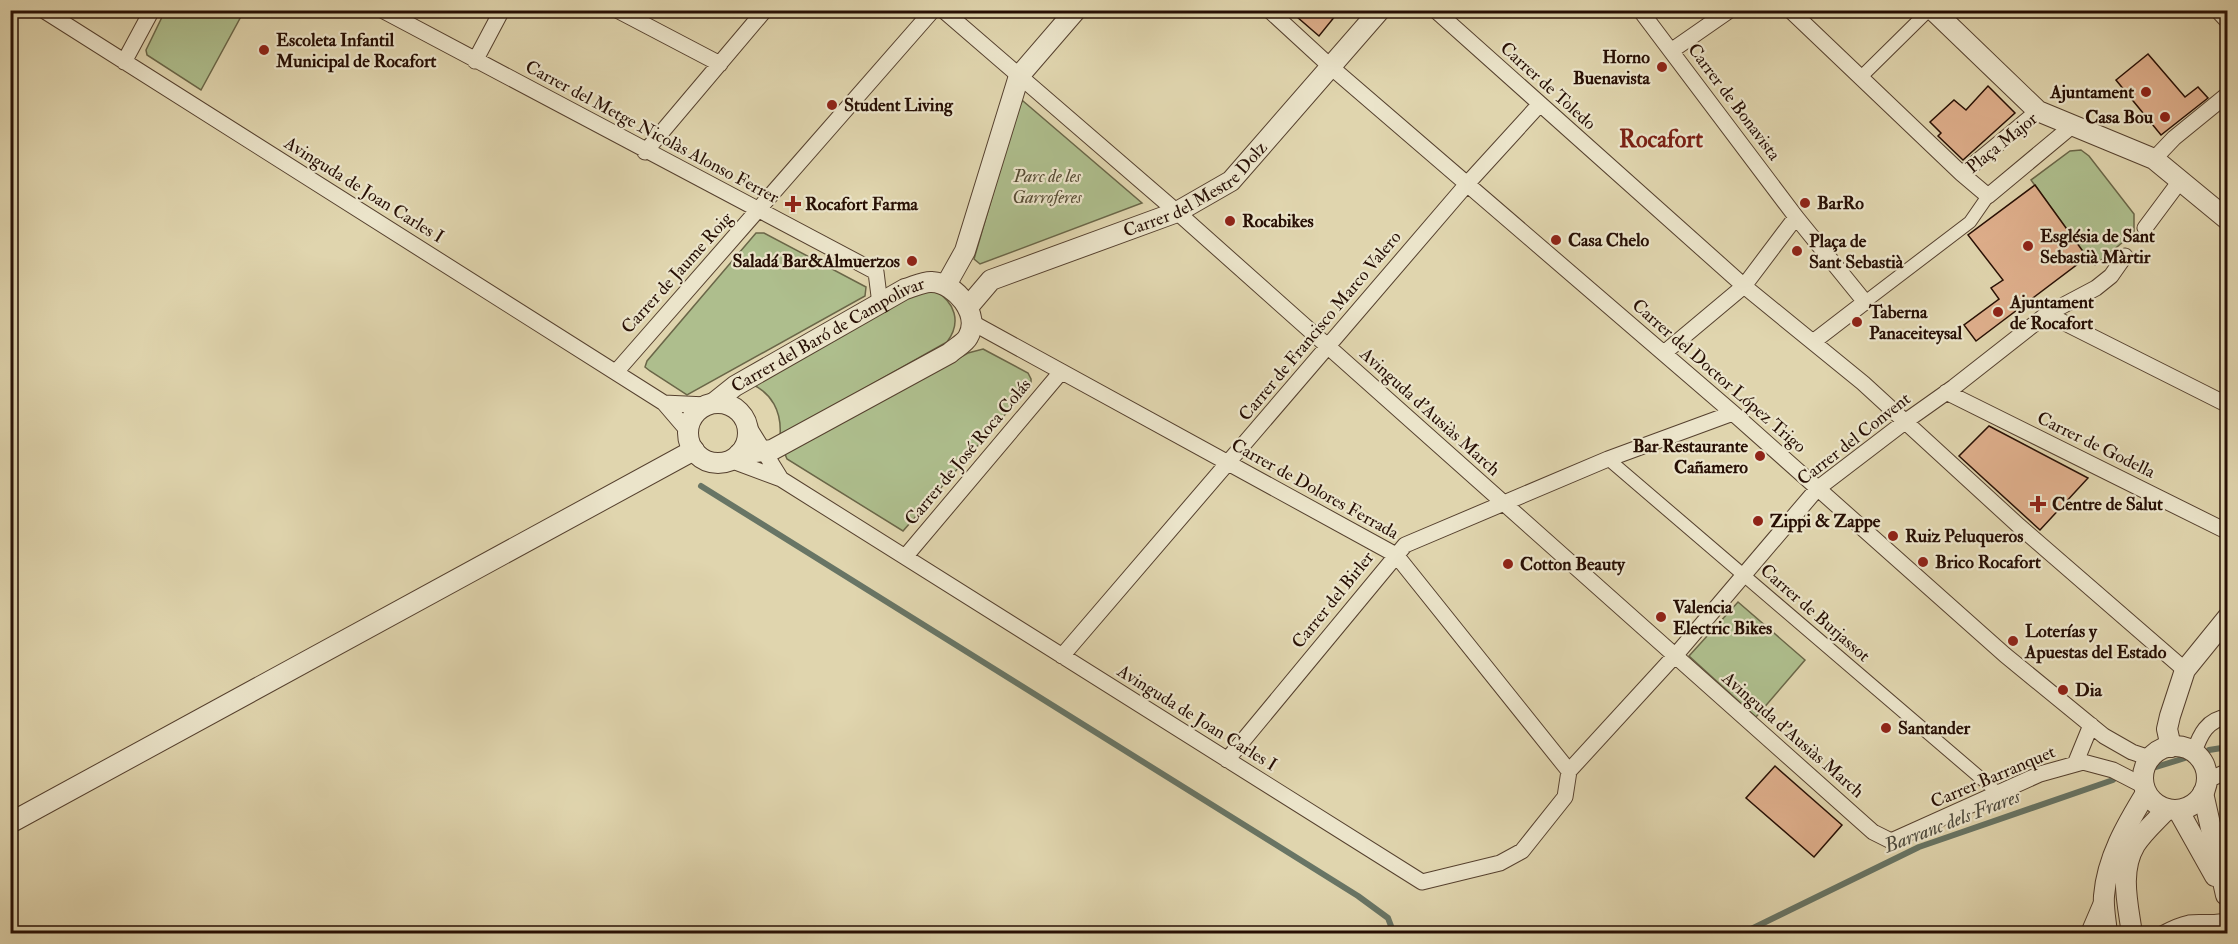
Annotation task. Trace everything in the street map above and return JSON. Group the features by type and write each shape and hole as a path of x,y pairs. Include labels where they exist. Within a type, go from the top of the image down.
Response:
{"street":[{"name":"Avinguda de Joan Carles I","path":"42,10 664,403 688,431"},
{"path":"124,62 152,10"},
{"name":"Carrer del Metge Nicolàs Alonso Ferrer","path":"382,10 645,152 876,272 880,304"},
{"path":"475,61 502,10"},
{"path":"617,10 720,64"},
{"path":"645,152 765,10"},
{"name":"Carrer de Jaume Roig","path":"616,372 933,10"},
{"name":"Avinguda d'Ausiàs March","path":"944,10 1177,213 1873,832 1891,842"},
{"name":"Carrer del Baró de Campolivar","path":"945,285 965,251 1019,76 1077,10"},
{"name":"Carrer del Doctor López Trigo","path":"1269,10 1331,67 1733,412 2005,655 2104,736 2132,752 2150,758"},
{"name":"Carrer del Mestre Dolz","path":"970,315 991,280 1177,213 1231,181 1380,10"},
{"name":"Carrer de Toledo","path":"1435,10 1744,286"},
{"name":"Carrer de Bonavista","path":"1640,10 1796,217"},
{"path":"1671,51 1730,10"},
{"path":"1790,10 1962,174"},
{"path":"1860,78 1931,10 2038,111"},
{"path":"2215,10 2228,24"},
{"path":"2154,159 2174,138 2228,94"},
{"name":"Carrer de Francisco Marco Valero","path":"1062,656 1467,184 1539,105"},
{"name":"Plaça Major","path":"2072,126 1988,196 1962,174 2038,111 2154,159 2228,219"},
{"path":"2145,228 2180,181"},
{"path":"1813,342 1970,222 1988,196"},
{"path":"1664,353 1744,286 1796,217 1865,302"},
{"name":"Carrer del Convent","path":"1569,771 1674,656 1817,489 2047,314 2096,288 2111,276 2125,256"},
{"name":"Carrer del Baró de Campolivar","path":"710,404 735,386 905,290 931,281 945,285 958,295 970,315"},
{"path":"1744,286 1906,421 2019,526 2185,670"},
{"path":"2047,314 2228,405"},
{"path":"710,404 697,411 691,419 688,431 690,444 699,456 708,461 724,462 735,457 765,452 809,431 950,352 968,339 970,315"},
{"name":"Carrer de Dolores Ferrada","path":"970,315 1061,372 1396,555 1569,771"},
{"name":"Carrer de José Roca Colás","path":"905,557 1061,372"},
{"name":"Carrer de Godella","path":"1946,392 2228,532"},
{"path":"664,403 729,404 738,410 747,424 748,435 744,449 735,457"},
{"name":"Carrer del Birler","path":"1227,760 1405,544 1608,459 1733,412"},
{"name":"Avinguda de Joan Carles I","path":"747,424 781,479"},
{"path":"10,823 694,450"},
{"name":"Avinguda de Joan Carles I","path":"735,457 781,479 1422,882 1500,863 1522,851 1566,797 1569,771"},
{"name":"Carrer de Burjassot","path":"1608,459 1998,793"},
{"path":"2171,747 2168,723 2185,670 2228,617"},
{"path":"2194,752 2208,724 2221,717 2228,717"},
{"path":"2075,764 2091,725"},
{"path":"2227,896 2206,787 2207,770 2202,760 2194,752 2180,746 2164,747 2150,758 2143,775 2145,790 2156,805 2173,809 2188,808 2201,798 2206,787 2228,771"},
{"name":"Carrer Barranquet","path":"1891,842 2040,774 2083,762 2113,770 2145,790"},
{"path":"2088,933 2104,896 2111,861 2145,790"},
{"path":"2173,809 2227,896"},
{"path":"2132,933 2126,896 2126,869 2135,845 2173,809"},
{"path":"2104,896 2107,933"},
{"path":"2170,931 2190,923 2228,920"}],"green space":[{"path":"165,11 244,11 201,90 147,55 146,50"},
{"name":"Parc de les Garroferes","path":"1023,101 1142,203 980,264 974,259 1019,104"},
{"path":"2081,150 2089,156 2134,214 2134,233 2095,265 2031,180 2070,151"},
{"path":"756,233 764,233 866,287 865,296 687,395 645,367 647,361"},
{"path":"934,290 947,300 954,313 954,327 947,342 780,436 779,419 774,404 764,392 749,383 912,293"},
{"path":"983,349 1028,373 1031,385 903,531 787,459 785,454 968,353"},
{"path":"1738,602 1805,660 1756,717 1689,656"}],"building":[{"path":"1289,10 1340,10 1319,36"},
{"name":"Casa Bou","path":"2148,54 2185,97 2198,87 2208,98 2161,135 2116,80"},
{"path":"1988,86 2015,113 1963,160 1938,136 1941,133 1930,122 1954,100 1966,110"},
{"name":"Església de Sant Sebastià Màrtir","path":"2035,185 2087,257 1976,341 1964,325 1999,299 1991,288 2003,280 1968,235"},
{"name":"Centre de Salut","path":"1989,426 2088,478 2040,530 1959,456"},
{"path":"1775,766 1842,825 1814,857 1746,798"}],"waterway":[{"path":"701,486 1358,896 1388,918 1394,934"},
{"name":"Barranc dels Frares","path":"2209,750 2228,747"},
{"name":"Barranc dels Frares","path":"2156,767 2185,758"},
{"name":"Barranc dels Frares","path":"1741,934 1919,847 2113,780"}],"place":[{"name":"Escoleta Infantil Municipal de Rocafort","path":"264,50"},
{"name":"Horno Buenavista","path":"1662,67"},
{"name":"Ajuntament","path":"2146,92"},
{"name":"Student Living","path":"832,105"},
{"name":"Casa Bou","path":"2165,117"},
{"name":"BarRo","path":"1805,203"},
{"name":"Rocafort Farma","path":"793,204"},
{"name":"Rocabikes","path":"1230,221"},
{"name":"Casa Chelo","path":"1556,240"},
{"name":"Església de Sant Sebastià Màrtir","path":"2028,246"},
{"name":"Plaça de Sant Sebastià","path":"1797,251"},
{"name":"Saladá Bar&Almuerzos","path":"912,261"},
{"name":"Ajuntament de Rocafort","path":"1998,312"},
{"name":"Taberna Panaceiteysal","path":"1857,322"},
{"name":"Bar Restaurante Cañamero","path":"1760,456"},
{"name":"Centre de Salut","path":"2038,504"},
{"name":"Zippi & Zappe","path":"1758,521"},
{"name":"Ruiz Peluqueros","path":"1893,536"},
{"name":"Brico Rocafort","path":"1923,562"},
{"name":"Cotton Beauty","path":"1508,564"},
{"name":"Valencia Electric Bikes","path":"1661,617"},
{"name":"Loterías y Apuestas del Estado","path":"2013,641"},
{"name":"Dia","path":"2063,690"},
{"name":"Santander","path":"1886,728"}],"district":[{"name":"Rocafort","path":"1661,139"}]}
